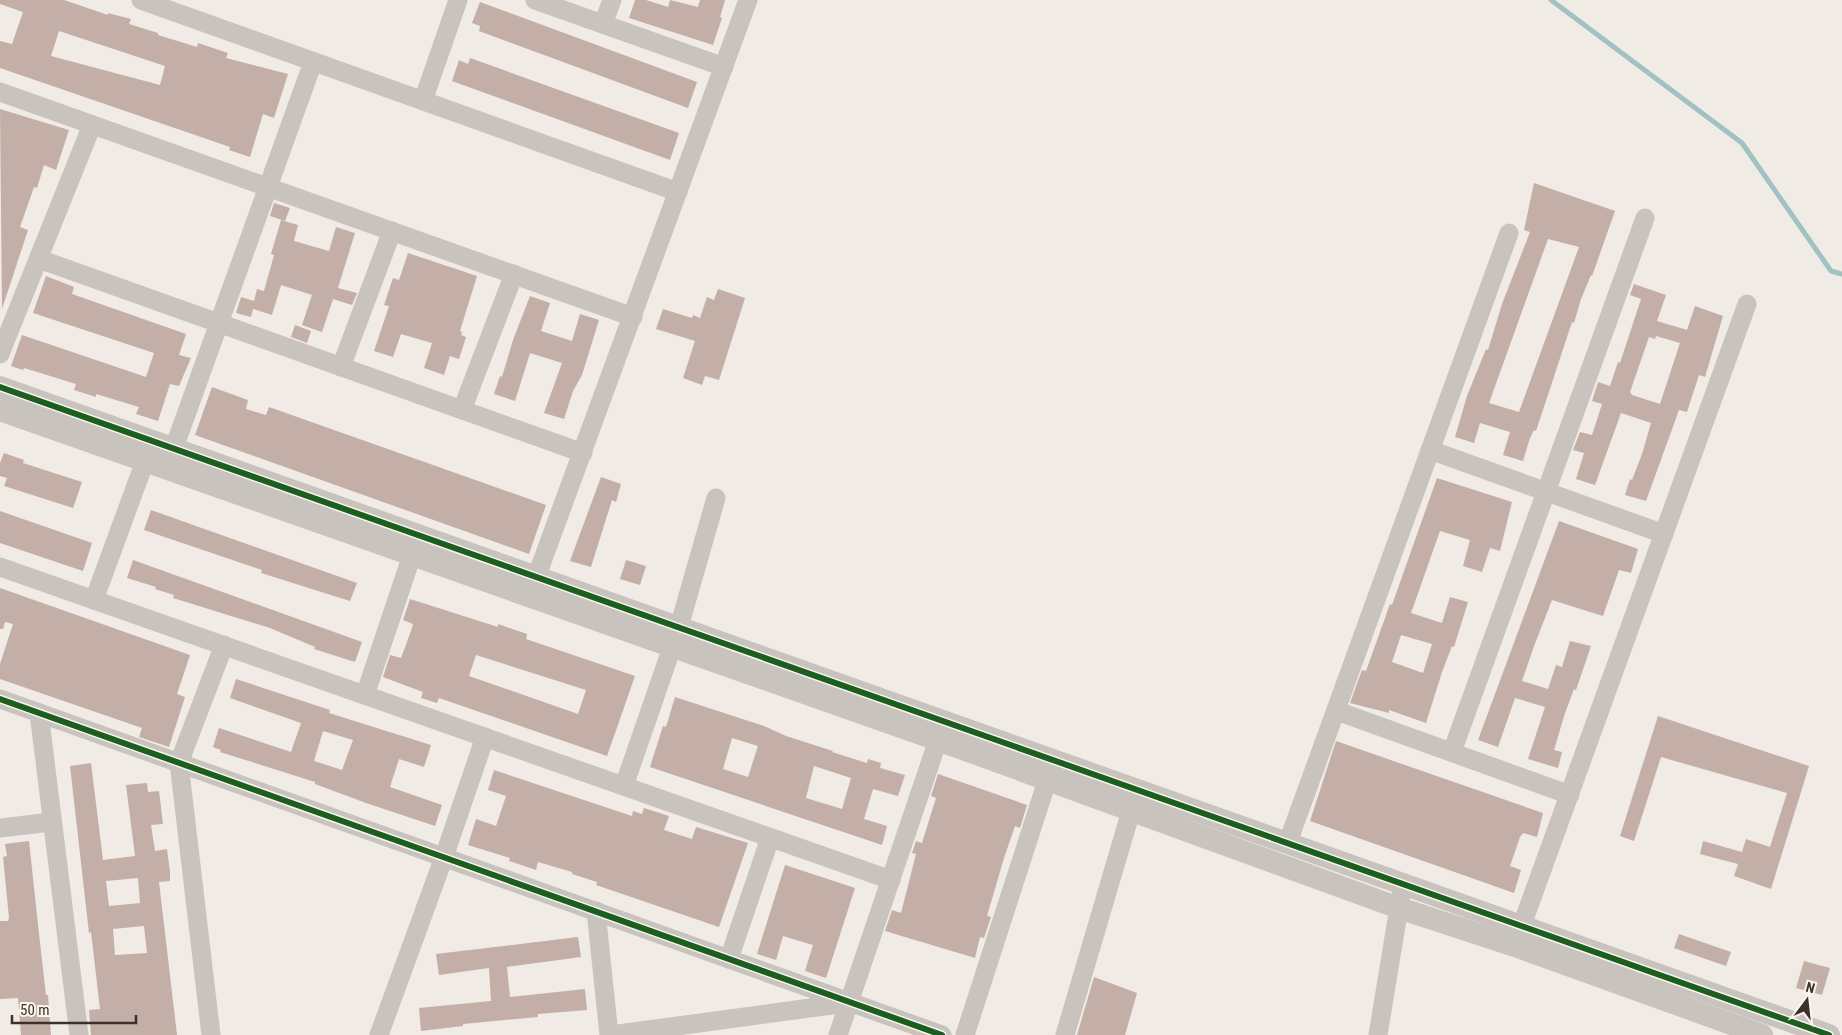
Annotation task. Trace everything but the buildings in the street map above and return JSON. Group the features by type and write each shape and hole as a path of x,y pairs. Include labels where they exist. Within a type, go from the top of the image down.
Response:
{"street":[{"path":"143,0 678,192"},
{"path":"423,101 458,0"},
{"path":"535,0 724,67"},
{"path":"603,24 612,0"},
{"path":"536,578 748,0"},
{"path":"174,448 313,62"},
{"path":"0,92 633,317"},
{"path":"0,354 92,125"},
{"path":"1452,752 1645,218"},
{"path":"341,367 392,231"},
{"path":"1288,842 1509,232"},
{"path":"39,259 583,453"},
{"path":"462,410 514,274"},
{"path":"1522,925 1748,304"},
{"path":"0,387 536,578 676,638 1047,781 1399,908 1515,946 1740,1031 1762,1035"},
{"path":"0,410 412,556 676,638 1288,842 1829,1035"},
{"path":"1430,450 1664,534"},
{"path":"94,600 145,461"},
{"path":"624,786 676,638 716,498"},
{"path":"366,695 412,556"},
{"path":"0,567 891,880"},
{"path":"211,1035 179,763 224,646"},
{"path":"0,699 942,1035"},
{"path":"1337,711 1570,795"},
{"path":"39,713 51,822 79,1035"},
{"path":"379,1035 444,858 485,737"},
{"path":"838,1035 938,740"},
{"path":"966,1035 1047,781"},
{"path":"1065,1035 1131,810"},
{"path":"0,828 51,822"},
{"path":"729,959 770,838"},
{"path":"1378,1035 1404,884"},
{"path":"596,911 610,1035 850,1002"}],"waterway":[{"path":"1551,0 1742,143 1831,271 1842,274"}],"cycle path":[{"path":"0,387 1829,1035"},
{"path":"0,699 942,1035"}]}
